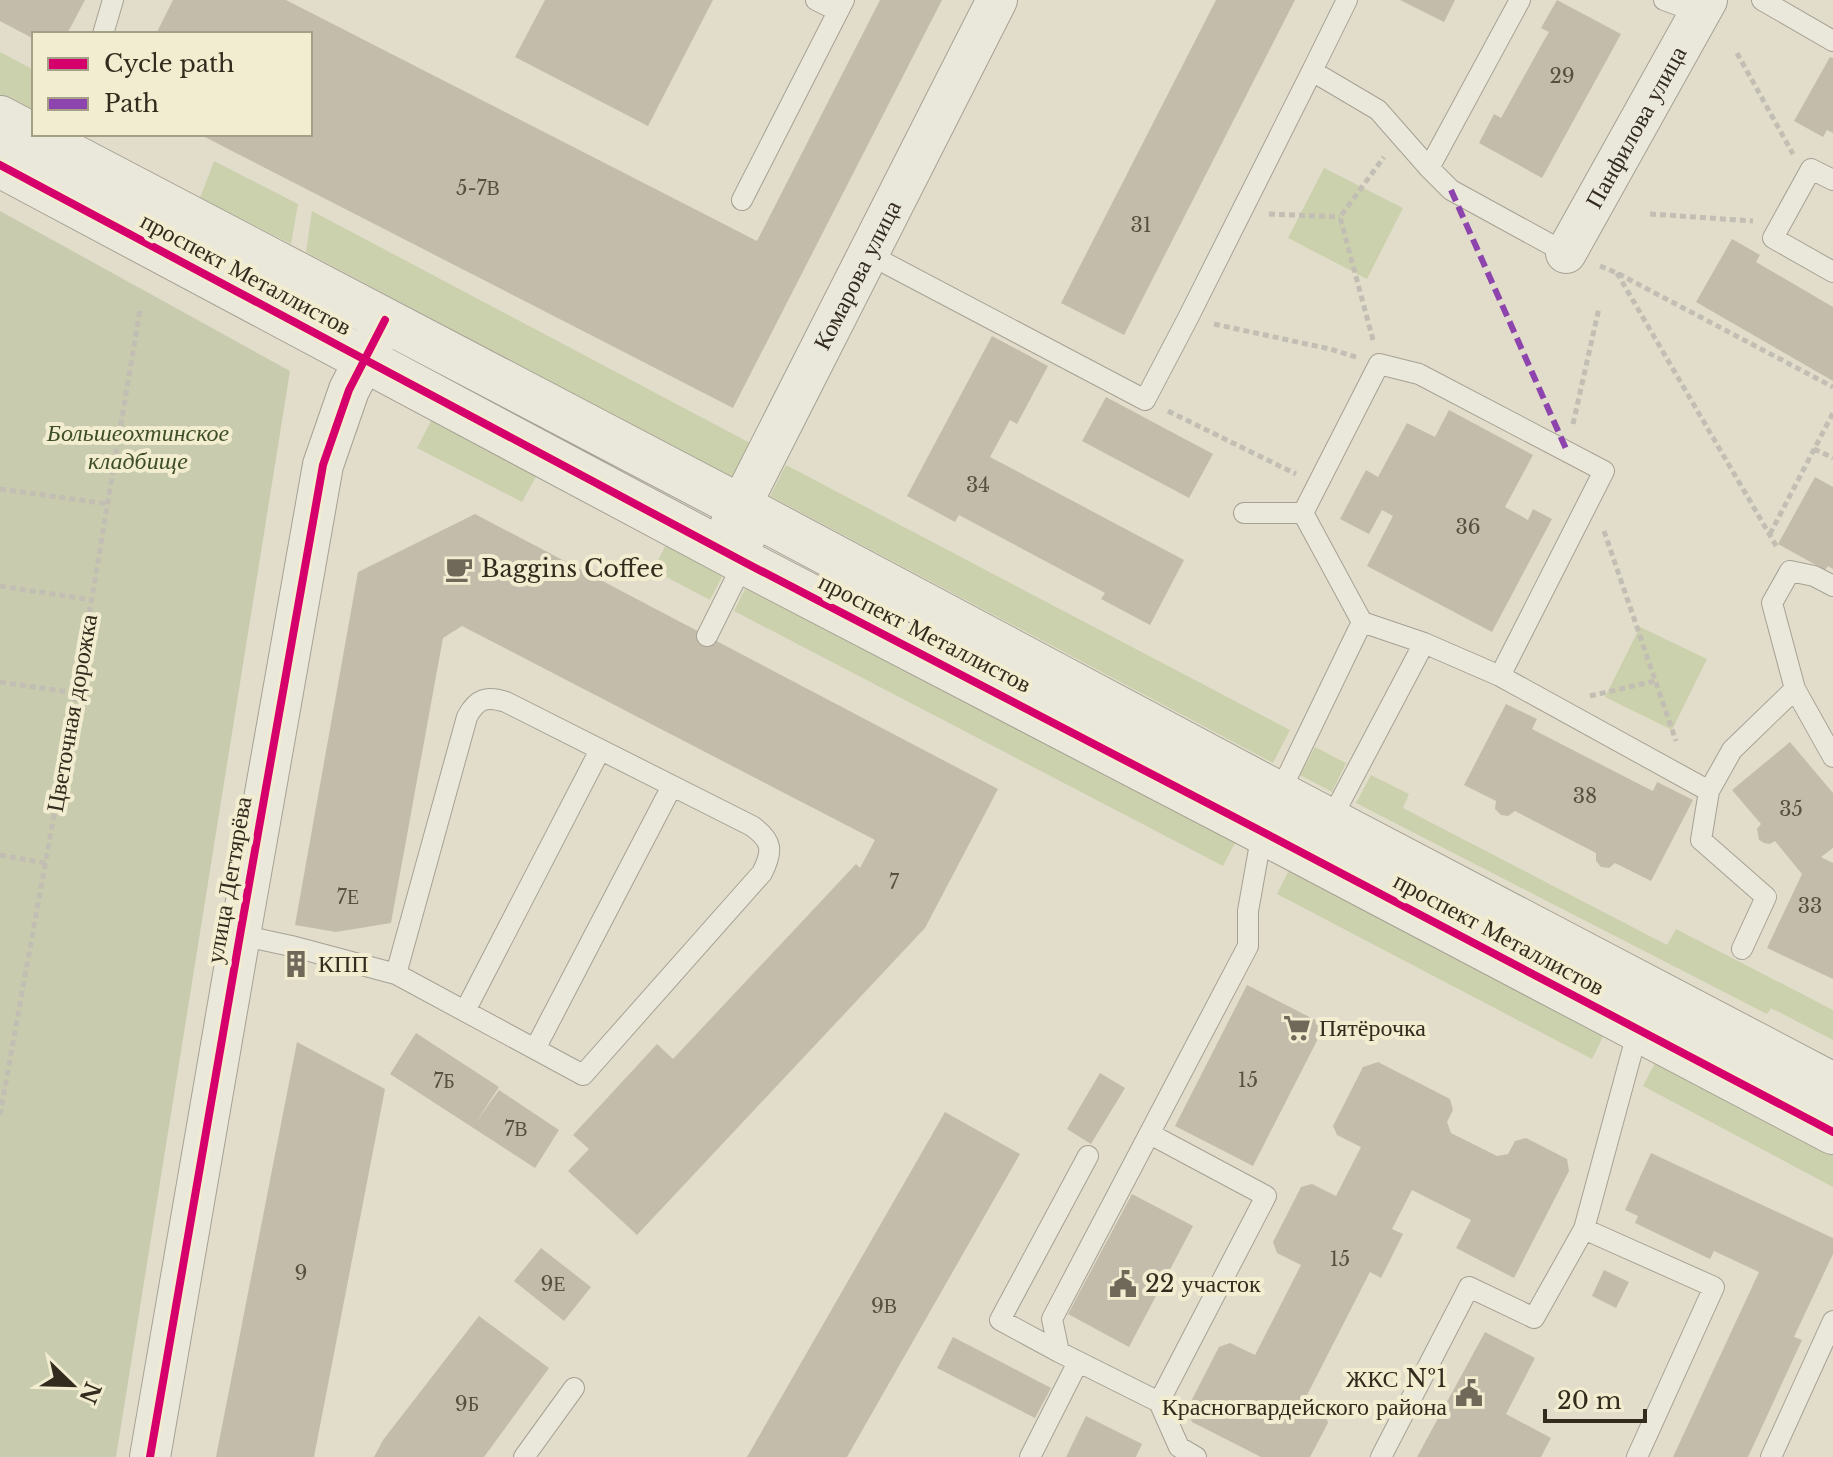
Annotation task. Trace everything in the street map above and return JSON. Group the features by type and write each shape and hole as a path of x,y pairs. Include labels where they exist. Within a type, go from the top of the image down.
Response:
{"street":[{"name":"Комарова улица","path":"732,555 868,254 997,0"},
{"name":"Панфилова улица","path":"1566,253 1690,4"},
{"name":"проспект Металлистов","path":"0,118 61,164 364,360 732,555 1270,812 1330,821 1651,1013 1833,1132"},
{"name":"проспект Металлистов","path":"0,165 61,164 385,320 752,513 1270,812 1651,1013 1833,1085"},
{"name":"улица Дегтярёва","path":"150,1457 323,465 349,390 385,320"}],"lane":[{"path":"104,32 113,0"},
{"path":"742,200 841,6 816,0"},
{"path":"868,254 1145,400 1347,0"},
{"path":"1429,168 1520,0"},
{"path":"1762,0 1833,41"},
{"path":"1312,71 1378,110 1451,190 1566,253"},
{"path":"1833,180 1811,169 1773,238 1833,272"},
{"path":"1303,513 1379,364 1419,374 1604,471 1500,676"},
{"path":"1244,513 1303,513"},
{"path":"1303,513 1362,622 1424,643 1500,676 1709,791"},
{"path":"707,636 732,555"},
{"path":"1833,586 1814,576 1790,571 1772,603 1795,689 1833,757"},
{"path":"1059,1352 1052,1319 1248,946 1240,911 1270,812 1362,622"},
{"path":"1330,821 1424,643"},
{"path":"1742,949 1766,897 1701,840 1709,791 1732,750 1795,689"},
{"path":"240,935 396,974 583,1075 762,873 769,859 770,846 764,835 752,826 506,702 482,700 473,706 467,717 396,974"},
{"path":"465,1011 600,750"},
{"path":"535,1049 672,786"},
{"path":"1381,1457 1469,1287 1534,1318 1584,1229 1633,1048 1651,1013"},
{"path":"1150,1134 1266,1196 1159,1402"},
{"path":"1088,1156 1000,1320 1159,1402 1179,1447 1196,1457"},
{"path":"1584,1229 1714,1287 1637,1457"},
{"path":"1771,1457 1833,1321"},
{"path":"1030,1457 1078,1362"},
{"path":"524,1457 574,1388"}],"path":[{"path":"1737,53 1806,178"},
{"path":"1340,217 1399,135"},
{"path":"1241,213 1340,217"},
{"path":"1650,214 1781,223"},
{"path":"1340,217 1379,364"},
{"path":"1790,571 1617,273 1833,387"},
{"path":"1567,451 1599,308"},
{"path":"1188,318 1330,349 1379,364"},
{"path":"1145,400 1318,485"},
{"path":"1770,535 1833,413"},
{"path":"1814,449 1833,458"},
{"path":"0,489 108,504"},
{"path":"1592,496 1690,780"},
{"path":"0,586 92,600"},
{"path":"1552,704 1655,681"},
{"path":"0,682 76,693"},
{"path":"0,855 46,863"}],"green space":[{"path":"0,52 32,69 32,116 0,100"},
{"path":"214,161 298,204 291,244 200,198"},
{"path":"1324,168 1403,208 1367,279 1288,238"},
{"name":"Большеохтинское кладбище","path":"0,211 290,371 116,1457 0,1457"},
{"path":"312,211 750,443 732,478 306,252"},
{"path":"432,419 538,473 522,502 417,448"},
{"path":"786,465 1290,730 1273,763 770,496"},
{"path":"670,537 727,567 710,600 653,570"},
{"path":"750,579 1237,839 1223,866 734,611"},
{"path":"1640,627 1707,659 1672,730 1605,697"},
{"path":"1315,747 1346,763 1332,792 1300,775"},
{"path":"1371,775 1409,794 1403,808 1667,945 1676,929 1833,1010 1833,1040 1771,1008 1767,1014 1356,803"},
{"path":"1291,866 1606,1031 1592,1059 1277,894"},
{"path":"1657,1059 1833,1151 1833,1187 1643,1086"}],"building":[{"path":"0,0 85,0 68,32 32,32 32,38 0,21"},
{"path":"173,0 286,0 757,241 880,0 942,0 733,408 203,136 312,136 312,32 157,32"},
{"path":"545,0 713,0 648,126 515,57"},
{"path":"1216,0 1295,0 1124,335 1061,303"},
{"path":"1400,0 1455,0 1444,22"},
{"path":"1557,0 1621,34 1542,178 1479,143 1494,114 1501,118 1549,32 1541,28"},
{"path":"1830,57 1833,58 1833,133 1827,130 1823,137 1794,121"},
{"path":"1732,239 1760,255 1756,262 1833,307 1833,381 1696,302"},
{"path":"992,336 1048,366 1017,424 1010,420 990,457 1184,560 1150,625 1101,599 1105,593 959,515 955,522 907,496"},
{"path":"1106,397 1213,454 1189,498 1082,441"},
{"path":"1449,410 1533,455 1505,507 1528,520 1533,509 1552,519 1492,632 1367,566 1393,516 1382,510 1369,534 1340,519 1366,470 1378,477 1407,423 1435,437"},
{"path":"1815,477 1833,487 1833,569 1828,566 1825,570 1778,544"},
{"path":"475,514 998,789 925,928 637,1235 568,1171 589,1149 573,1135 657,1044 673,1059 856,864 860,868 875,840 462,626 443,638 391,923 336,932 295,925 358,572"},
{"path":"1506,704 1537,719 1532,729 1639,784 1653,791 1657,782 1693,800 1651,881 1615,863 1609,868 1601,867 1596,861 1596,853 1515,811 1508,816 1501,815 1495,809 1496,801 1464,785"},
{"path":"1790,742 1833,793 1833,848 1821,857 1833,863 1833,979 1767,948 1802,874 1775,841 1770,844 1759,840 1757,829 1761,824 1732,790"},
{"name":"КПП","path":"290,954 306,957 303,975 287,972"},
{"path":"1247,985 1325,1025 1253,1166 1175,1126"},
{"path":"416,1033 499,1087 476,1122 499,1090 559,1130 535,1168 390,1074"},
{"path":"297,1042 385,1089 314,1457 216,1457"},
{"path":"1378,1062 1450,1099 1453,1110 1447,1122 1451,1133 1497,1156 1508,1154 1515,1141 1526,1138 1567,1159 1569,1171 1514,1278 1456,1248 1471,1220 1412,1190 1392,1229 1403,1234 1381,1278 1370,1272 1305,1399 1324,1409 1328,1423 1310,1457 1261,1457 1192,1422 1187,1409 1219,1347 1230,1343 1255,1355 1301,1265 1277,1253 1273,1242 1301,1187 1312,1184 1336,1196 1361,1147 1337,1135 1333,1126 1363,1067"},
{"path":"1100,1073 1125,1088 1091,1144 1067,1129"},
{"path":"945,1112 1020,1154 847,1457 747,1457"},
{"path":"1651,1153 1833,1238 1833,1254 1794,1337 1802,1340 1748,1457 1673,1457 1759,1272 1714,1251 1710,1259 1635,1223 1638,1216 1625,1210"},
{"name":"22 участок","path":"1132,1194 1193,1226 1129,1347 1068,1314"},
{"path":"541,1248 591,1287 564,1321 514,1281"},
{"path":"1604,1270 1629,1282 1616,1308 1592,1296"},
{"path":"479,1316 549,1368 484,1457 374,1457 383,1440"},
{"path":"1485,1332 1535,1358 1506,1414 1551,1438 1541,1457 1417,1457"},
{"path":"953,1337 1051,1388 1035,1418 937,1368"},
{"path":"1086,1416 1142,1444 1136,1457 1066,1457"}],"marked path":[{"path":"1451,190 1567,451"}],"cycle path":[{"path":"0,165 744,562 1833,1132"},
{"path":"150,1457 323,465 349,390 385,320"}],"place":[{"name":"Baggins Coffee","path":"459,569"},
{"name":"КПП","path":"296,964"},
{"name":"Пятёрочка","path":"1297,1028"},
{"name":"22 участок","path":"1123,1284"},
{"name":"ЖКС №1 Красногвардейского района","path":"1469,1393"}]}
